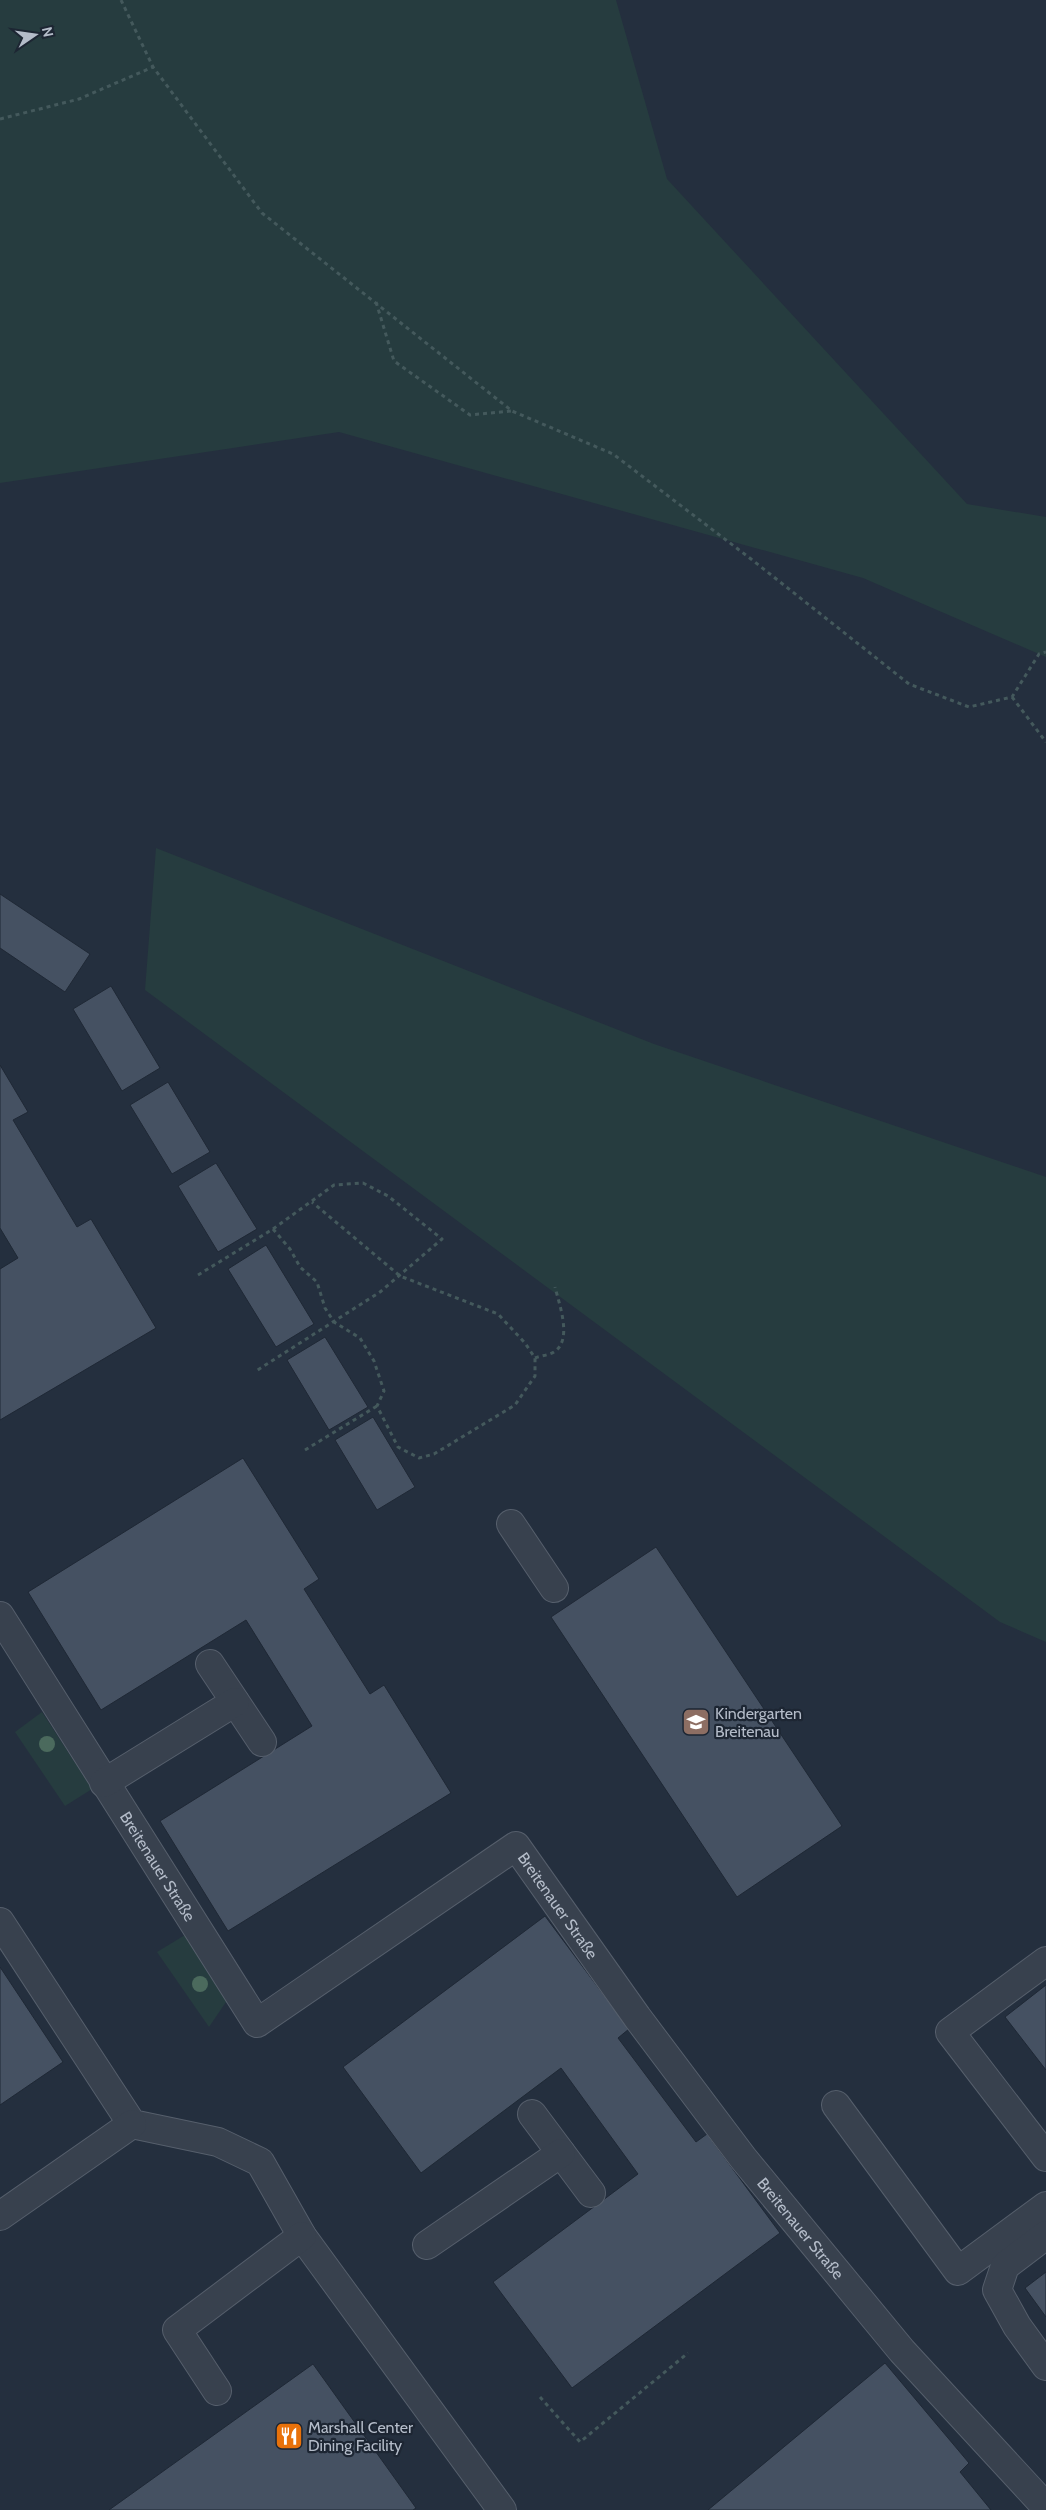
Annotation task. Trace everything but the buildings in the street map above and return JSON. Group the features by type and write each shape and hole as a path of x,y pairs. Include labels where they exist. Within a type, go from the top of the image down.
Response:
{"street":[{"path":"511,1524 554,1588"},
{"name":"Breitenauer Straße","path":"0,1616 257,2023 516,1846 637,2017 743,2158 902,2351 1046,2507"},
{"path":"210,1664 262,1742"},
{"path":"104,1783 235,1702"},
{"path":"0,1922 132,2124 218,2142 260,2162 302,2236 502,2510"},
{"path":"1046,1961 950,2032 1046,2158"},
{"path":"836,2105 958,2271 1046,2206"},
{"path":"532,2114 592,2193"},
{"path":"0,2216 132,2124"},
{"path":"427,2245 561,2153"},
{"path":"1046,2235 1005,2266 996,2290 1017,2326 1046,2366"},
{"path":"217,2391 177,2330 302,2236"}],"path":[{"path":"121,0 153,67 262,213 512,411 613,454 751,559 909,684 969,707 1012,697 1039,654 1046,652"},
{"path":"0,120 79,99 153,67"},
{"path":"376,302 394,362 470,415 512,411"},
{"path":"1012,697 1046,742"},
{"path":"198,1274 273,1229 334,1185 363,1183 388,1196 442,1239 380,1292 256,1371"},
{"path":"312,1202 400,1276 498,1314 525,1343 535,1358 535,1376 515,1405 434,1454 419,1458 398,1446 378,1406"},
{"path":"273,1229 290,1249 300,1267 317,1282 325,1308 334,1322 360,1338 374,1361 384,1391 378,1406 305,1450"},
{"path":"535,1358 554,1351 562,1341 563,1322 555,1287"},
{"path":"540,2397 580,2442 688,2353"}],"green space":[{"path":"0,0 616,0 667,179 967,504 1046,517 1046,657 863,578 339,432 0,483"},
{"path":"156,848 654,1044 1046,1177 1046,1642 1000,1622 145,990"},
{"path":"42,1712 92,1789 65,1806 15,1732"},
{"path":"185,1935 228,1999 209,2027 157,1952"}],"place":[{"name":"Kindergarten Breitenau","path":"696,1722"},
{"name":"Marshall Center Dining Facility","path":"289,2436"}]}
